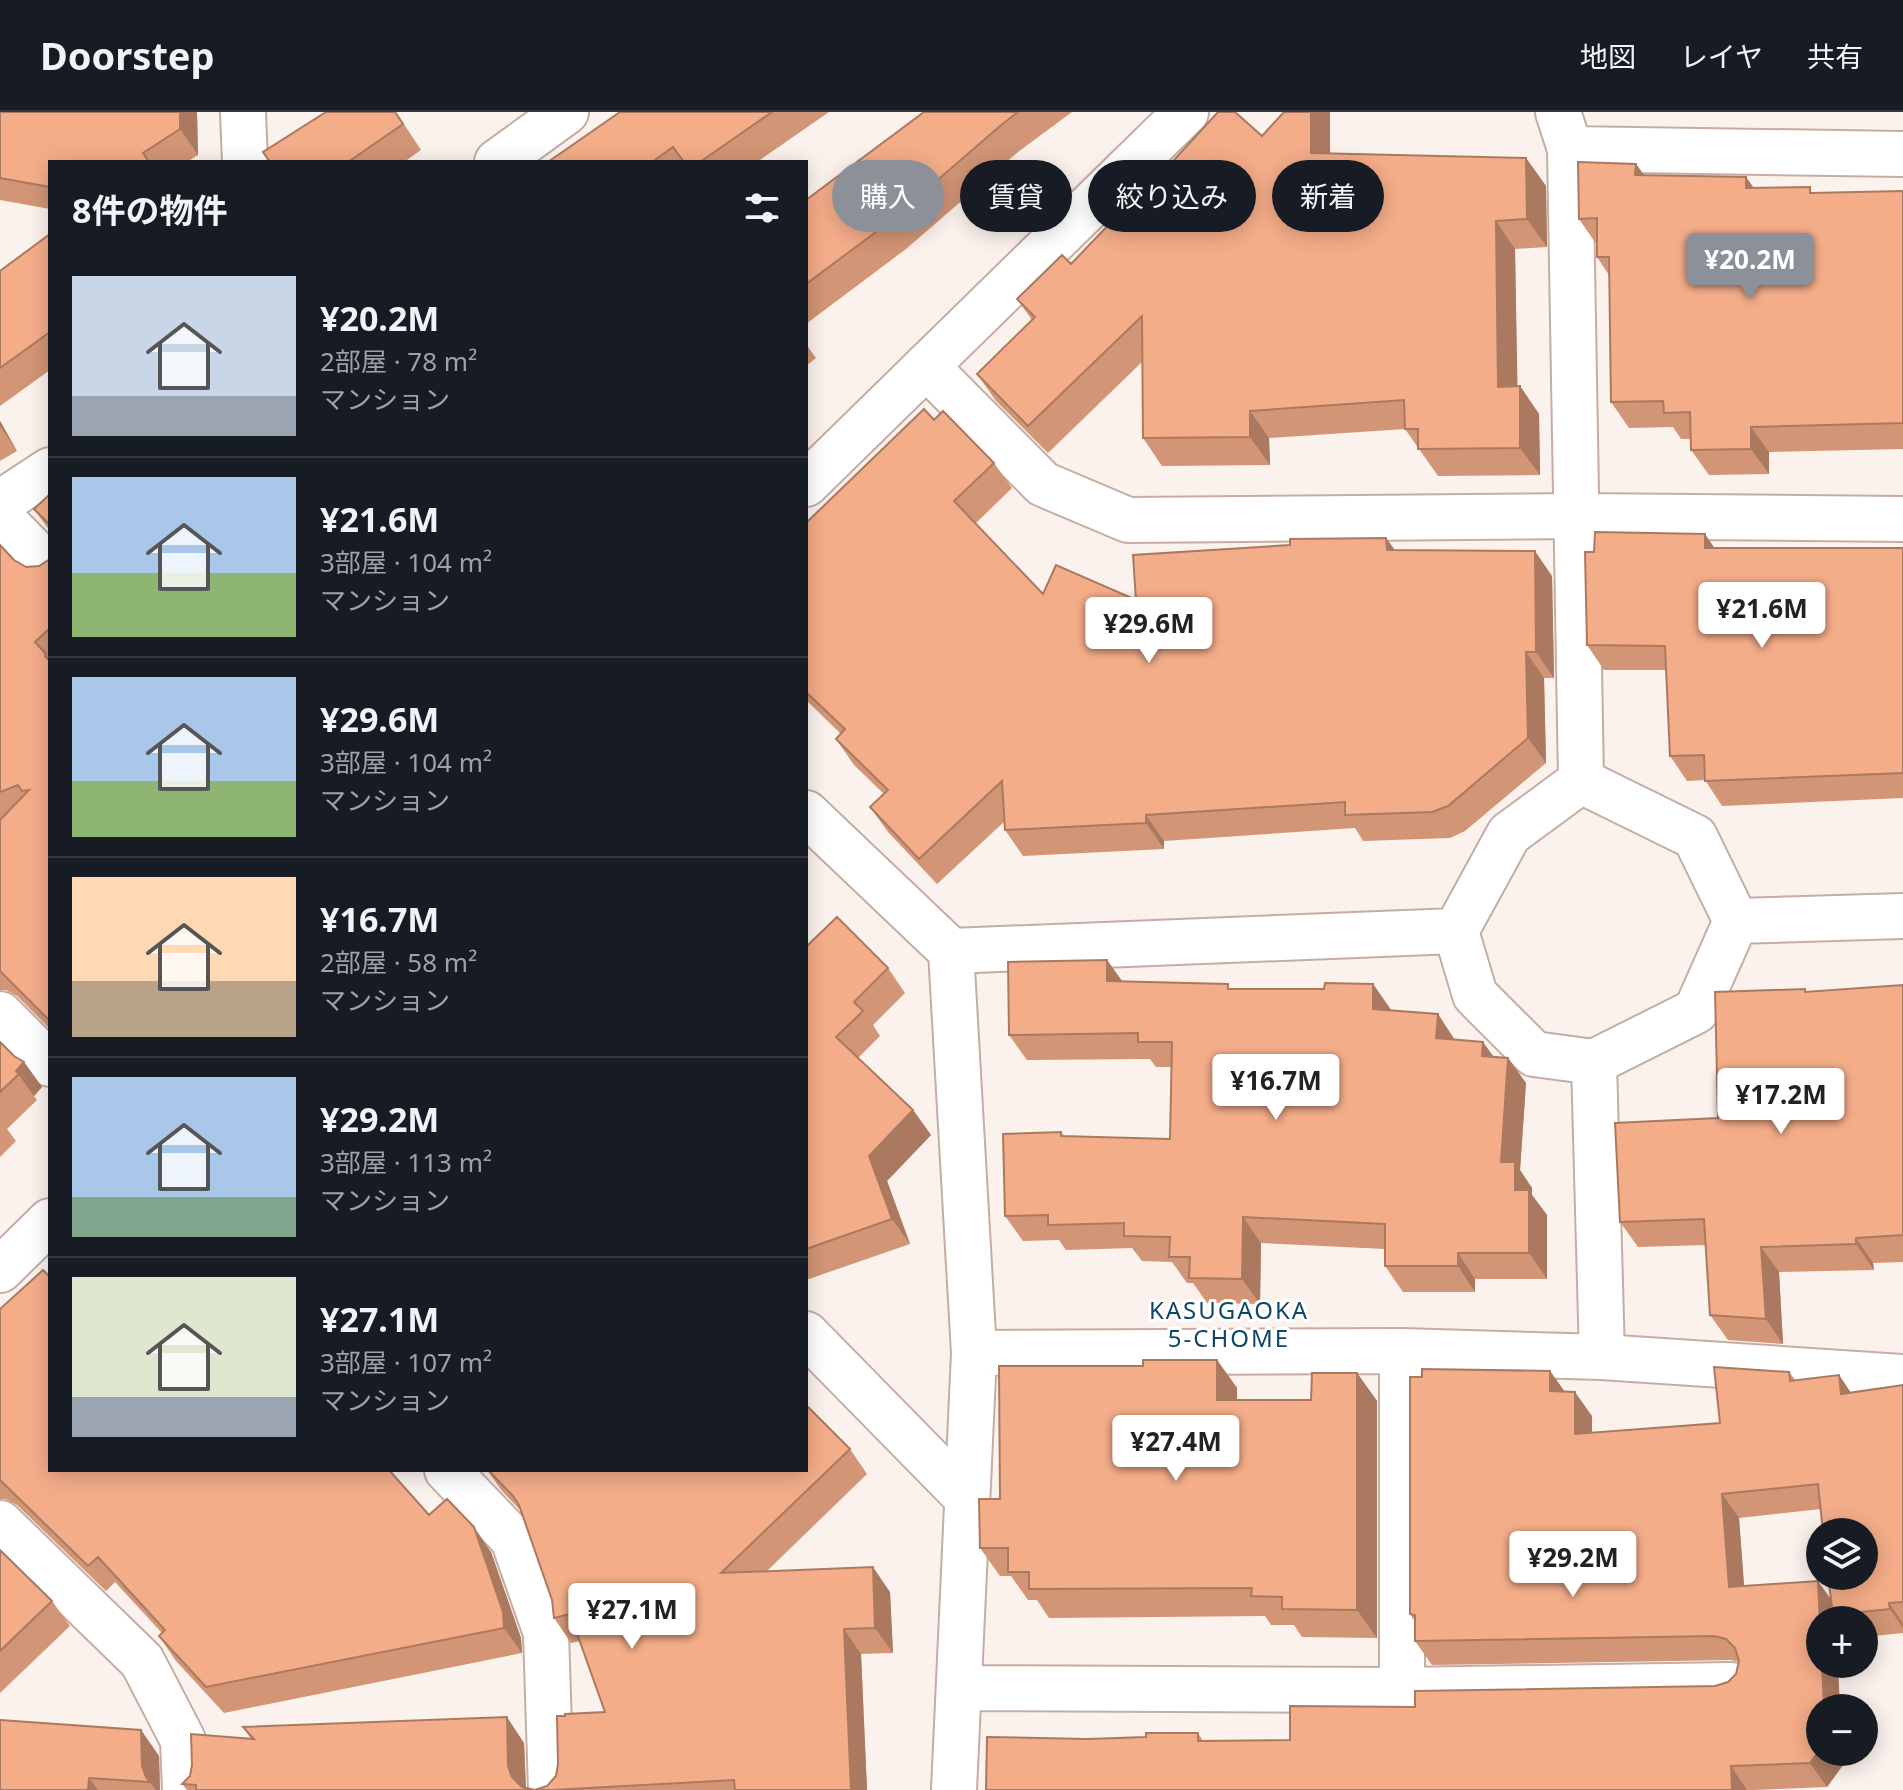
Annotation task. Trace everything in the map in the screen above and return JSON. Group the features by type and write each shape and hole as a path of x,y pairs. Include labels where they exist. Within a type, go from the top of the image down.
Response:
{"street":[{"path":"243,112 245,160"},
{"path":"500,160 566,112"},
{"path":"808,482 1186,112"},
{"path":"1581,781 1577,516 1564,130 1903,154"},
{"path":"926,366 1043,484 1128,520 1577,516 1903,519"},
{"path":"0,503 48,471"},
{"path":"0,517 48,566"},
{"path":"1581,781 1695,837 1736,921 1696,1011 1594,1062 1534,1054 1475,995 1456,931 1509,834 1581,781"},
{"path":"808,815 951,951 974,1353 954,1790"},
{"path":"1736,921 1903,916"},
{"path":"951,951 1456,931"},
{"path":"0,1014 48,1062"},
{"path":"1594,1062 1602,1357"},
{"path":"0,1270 48,1223"},
{"path":"808,1336 967,1498"},
{"path":"974,1353 1402,1351 1602,1357 1903,1377"},
{"path":"1402,1351 1402,1690"},
{"path":"449,1472 513,1539 546,1633 551,1790"},
{"path":"0,1523 142,1661 183,1740 185,1790"},
{"path":"959,1688 1402,1690 1731,1685"}],"building":[{"path":"0,112 180,112 180,129 143,153 148,160 48,160 48,187 0,178"},
{"path":"326,112 395,112 403,124 351,160 269,160 263,152"},
{"path":"620,112 772,112 703,160 683,160 673,147 655,160 551,160"},
{"path":"924,112 1018,112 944,174 944,160 860,160"},
{"path":"1218,112 1235,112 1262,136 1284,112 1311,112 1311,153 1526,158 1527,219 1496,221 1498,387 1520,386 1520,448 1418,449 1418,429 1405,429 1404,400 1250,411 1250,437 1143,438 1142,316 1028,426 977,374 1035,317 1017,299 1062,255 1071,264 1102,232 1256,232 1256,160 1174,160"},
{"path":"1578,162 1636,164 1635,175 1746,177 1746,188 1810,187 1810,193 1903,191 1903,423 1751,427 1751,449 1691,450 1690,412 1664,413 1663,401 1611,402 1609,257 1597,257 1597,218 1579,219"},
{"path":"832,181 832,232 876,232 808,283 808,199"},
{"path":"48,235 48,333 0,368 0,271"},
{"path":"924,409 934,420 943,411 994,463 954,501 1043,594 1056,565 1136,600 1133,555 1290,545 1290,539 1386,538 1387,550 1535,551 1536,652 1526,652 1528,738 1448,806 1432,812 1345,815 1345,802 1146,815 1146,823 1005,830 1002,781 919,859 870,807 888,790 836,739 845,729 808,694 808,521"},
{"path":"48,496 48,523 34,509"},
{"path":"1595,532 1705,534 1705,548 1903,548 1903,773 1705,781 1704,755 1670,756 1665,646 1587,645 1585,552 1594,552"},
{"path":"0,545 14,560 26,567 39,566 48,560 48,630 35,642 48,659 48,1019 0,971 0,820 29,790 22,791 18,785 0,792"},
{"path":"837,917 888,968 854,1002 863,1011 836,1037 913,1110 869,1156 892,1219 808,1248 808,945"},
{"path":"1107,960 1107,981 1228,984 1228,989 1324,989 1325,983 1373,984 1373,1009 1438,1014 1436,1038 1483,1042 1482,1056 1508,1058 1501,1162 1515,1162 1515,1190 1529,1190 1529,1253 1458,1253 1458,1266 1385,1266 1385,1224 1243,1217 1242,1279 1189,1278 1190,1257 1169,1257 1170,1237 1124,1236 1124,1223 1048,1225 1048,1215 1005,1216 1003,1134 1061,1132 1061,1136 1170,1139 1172,1042 1138,1042 1138,1033 1009,1035 1008,962"},
{"path":"1903,985 1903,1235 1856,1238 1856,1244 1761,1247 1766,1319 1710,1315 1704,1219 1620,1222 1615,1123 1718,1118 1715,992 1805,989 1805,992"},
{"path":"0,1042 24,1062 16,1071 19,1074 0,1092"},
{"path":"43,1270 48,1275 48,1472 391,1472 429,1515 447,1499 474,1527 503,1612 504,1628 206,1687 159,1636 165,1630 98,1557 88,1566 0,1480 0,1309"},
{"path":"1143,1360 1217,1360 1217,1400 1311,1400 1312,1373 1357,1373 1357,1610 1282,1609 1282,1597 1251,1596 1252,1588 1029,1589 1029,1572 1008,1572 1008,1548 980,1548 979,1499 1000,1499 999,1366 1143,1366"},
{"path":"1714,1367 1789,1372 1790,1381 1839,1375 1841,1394 1903,1385 1903,1602 1889,1603 1890,1609 1878,1610 1878,1606 1832,1606 1830,1590 1878,1590 1878,1518 1822,1518 1818,1484 1722,1494 1729,1587 1806,1582 1806,1590 1818,1590 1819,1606 1806,1606 1806,1678 1823,1678 1823,1694 1806,1694 1806,1763 1731,1766 1732,1790 986,1790 987,1737 1087,1739 1146,1737 1146,1733 1198,1733 1198,1741 1290,1740 1290,1706 1415,1707 1415,1691 1715,1686 1728,1682 1736,1674 1739,1661 1735,1648 1726,1639 1714,1636 1415,1641 1415,1615 1410,1614 1410,1377 1422,1377 1422,1369 1550,1371 1550,1391 1575,1392 1575,1434 1720,1423"},
{"path":"808,1407 850,1449 721,1573 873,1567 875,1628 844,1629 851,1790 735,1790 734,1780 535,1790 547,1786 556,1776 557,1716 605,1712 570,1614 554,1618 552,1600 519,1505 490,1472 808,1472"},
{"path":"0,1550 52,1601 0,1651"},
{"path":"507,1717 508,1766 512,1777 522,1787 535,1790 196,1790 196,1785 182,1784 190,1776 192,1765 191,1734 254,1739 243,1727"},
{"path":"0,1720 141,1730 142,1766 150,1782 89,1778 88,1790 0,1790"}],"district":[{"name":"KASUGAOKA 5-CHOME","path":"1229,1325"}]}
